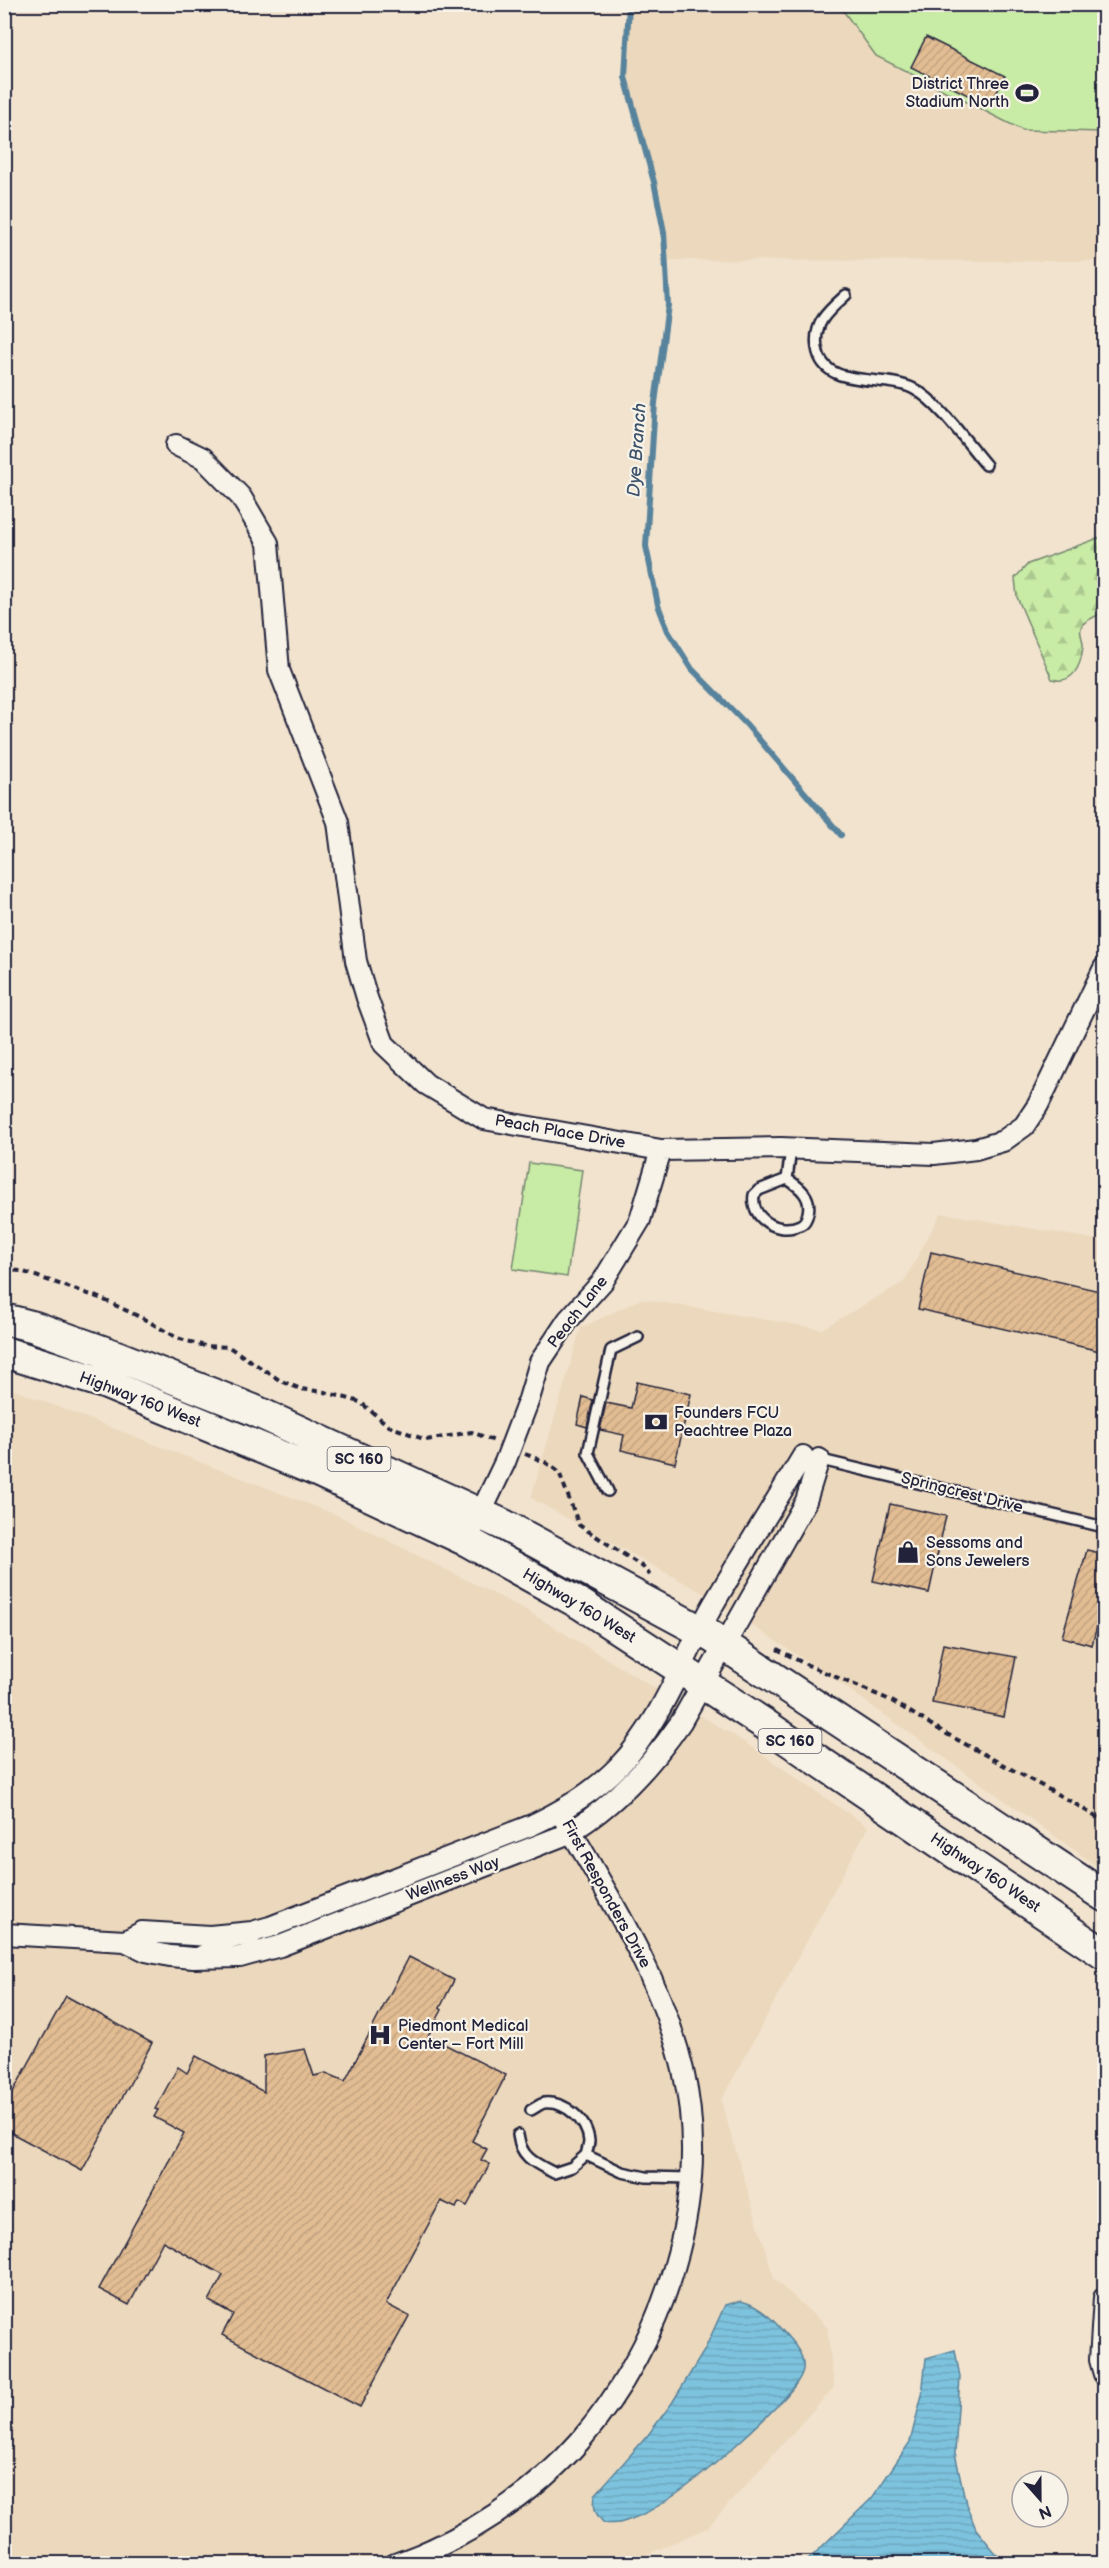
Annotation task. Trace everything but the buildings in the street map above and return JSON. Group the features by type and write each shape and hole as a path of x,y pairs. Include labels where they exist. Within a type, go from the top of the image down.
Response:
{"main road":[{"name":"Highway 160 West","path":"4,1319 35,1327 119,1357 250,1409 480,1514 701,1658 1104,1896"},
{"name":"Highway 160 West","path":"4,1352 104,1383 319,1472 466,1541 582,1605 701,1658 1104,1954"}],"street":[{"name":"Peach Place Drive","path":"176,445 203,458 241,497 268,543 279,670 338,822 356,961 384,1044 426,1084 484,1119 661,1150 791,1149 934,1154 976,1149 1003,1141 1024,1126 1038,1105 1104,968"},
{"name":"Peach Lane","path":"466,1541 510,1448 529,1399 540,1362 568,1320 603,1281 640,1220 661,1150"},
{"path":"701,1658 811,1458"},
{"path":"701,1658 806,1501 811,1458"},
{"name":"Wellness Way","path":"125,1941 142,1932 210,1936 252,1932 270,1927 560,1812 584,1796 619,1766 638,1743 658,1710 701,1658"},
{"name":"Wellness Way","path":"4,1934 125,1941 146,1951 193,1958 252,1955 316,1932 385,1897 541,1845 571,1831 603,1809 645,1771 670,1738 701,1658"},
{"name":"First Responders Drive","path":"395,2564 448,2541 500,2511 529,2490 580,2441 620,2388 660,2306 676,2261 690,2178 691,2130 684,2073 653,1977 560,1812"},
{"path":"308,1913 316,1932"},
{"path":"1104,2298 1100,2360 1104,2374"}],"lane":[{"path":"846,295 824,314 818,325 816,340 819,357 829,371 842,377 867,378 914,388 933,403 987,465"},
{"path":"787,1179 791,1149"},
{"path":"787,1179 802,1189 806,1196 809,1204 805,1221 800,1225 786,1227 760,1220 754,1211 754,1195 759,1190 787,1179"},
{"path":"608,1491 588,1453 611,1350 638,1337"},
{"name":"Springcrest Drive","path":"811,1458 1104,1527"},
{"path":"385,1897 435,1873 472,1848"},
{"path":"193,1958 202,1948 244,1943 257,1938 270,1927"},
{"path":"518,2135 519,2148 528,2160 554,2173 572,2168 586,2155 589,2141 584,2126 576,2114 557,2105 543,2103 531,2110"},
{"path":"586,2155 622,2172 646,2177 690,2178"}],"path":[{"path":"4,1269 21,1271 100,1298 177,1338 205,1346 229,1347 281,1381 301,1389 325,1392 360,1402 389,1426 426,1440 472,1432 545,1462 559,1472 579,1525 643,1567 658,1583"},
{"path":"775,1648 803,1663 890,1700 945,1733 1077,1804 1104,1822"}],"shaded area":[{"path":"629,5 1104,5 1104,261 665,260 664,232 654,182 625,77"},
{"path":"941,1213 1104,1241 1104,1871 844,1686 703,1593 531,1498 581,1328 641,1299 822,1329 904,1282"},
{"name":"Piedmont Medical Center – Fort Mill","path":"4,1386 339,1516 524,1609 744,1742 868,1827 721,2101 774,2279 827,2327 834,2387 707,2528 625,2564 5,2563"}],"green space":[{"name":"District Three Stadium North","path":"839,5 1104,5 1104,132 1022,130 876,56"},
{"path":"1104,536 1104,612 1088,620 1081,627 1083,647 1075,672 1071,677 1065,679 1052,679 1017,597 1015,578 1028,564"},
{"path":"529,1163 582,1170 567,1277 513,1269"}],"water":[{"path":"741,2301 753,2305 768,2316 798,2349 803,2367 795,2385 745,2437 675,2495 632,2519 612,2524 604,2523 595,2510 595,2495 648,2435 672,2403 704,2351 725,2305"},
{"path":"955,2350 960,2377 955,2453 966,2504 976,2529 1004,2563 805,2563 872,2498 910,2442 922,2395 926,2358"}],"waterway":[{"name":"Dye Branch","path":"629,4 625,77 654,182 664,232 668,305 655,403 646,546 658,605 668,631 692,669 746,724 841,835"}],"place":[{"name":"District Three Stadium North","path":"1027,93"},
{"name":"Founders FCU Peachtree Plaza","path":"656,1422"},
{"name":"Sessoms and Sons Jewelers","path":"908,1552"},
{"name":"Piedmont Medical Center – Fort Mill","path":"380,2035"}]}
